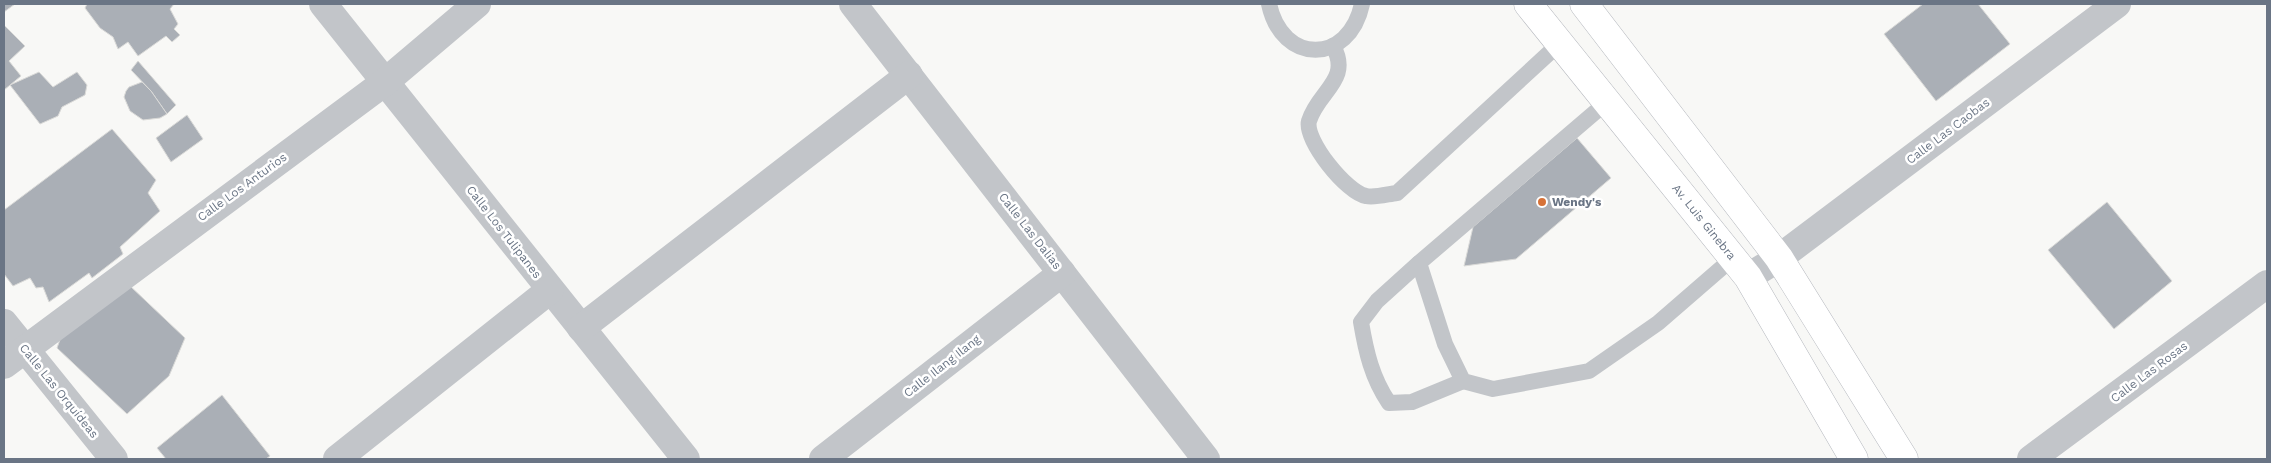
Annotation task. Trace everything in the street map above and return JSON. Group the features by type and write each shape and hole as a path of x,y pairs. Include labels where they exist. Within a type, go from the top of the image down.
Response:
{"street":[{"name":"Calle Los Tulipanes","path":"323,4 686,459"},
{"name":"Calle Los Anturios","path":"14,356 385,82 476,4"},
{"name":"Calle Las Dalias","path":"854,4 1206,459"},
{"name":"Av. Luis Ginebra","path":"1528,4 1740,268 1854,459"},
{"path":"1584,4 1779,258 1904,459"},
{"name":"Calle Las Caobas","path":"1740,268 1779,258 2117,4"},
{"path":"581,328 909,75"},
{"name":"Calle Ilang Ilang","path":"823,459 1062,273"},
{"name":"Calle Las Rosas","path":"2031,459 2267,284"},
{"path":"337,459 550,290"},
{"name":"Calle Las Orquídeas","path":"4,323 14,356 114,459"}],"lane":[{"path":"1269,4 1273,21 1283,36 1298,46 1315,49 1333,46 1348,36 1358,21 1362,4"},
{"path":"1333,46 1340,59 1339,72 1309,122 1311,141 1347,186 1366,196 1397,193 1560,43"},
{"path":"1607,102 1419,263 1377,301 1361,322 1365,347 1376,384 1388,403 1412,402 1462,381 1493,389 1589,371 1740,268"},
{"path":"1419,263 1445,344 1462,381"}],"building":[{"path":"4,4 15,4 4,12"},
{"path":"87,4 174,4 170,9 178,24 174,29 180,35 172,42 166,36 138,56 128,42 118,49 113,37 100,28 85,8"},
{"path":"1923,4 1978,4 2010,44 1936,101 1884,34"},
{"path":"4,25 25,46 9,61 21,76 4,90"},
{"path":"138,61 176,105 167,114 151,91 131,70"},
{"path":"39,72 53,87 77,72 87,85 85,95 62,107 58,116 40,124 10,85"},
{"path":"142,82 151,91 167,114 160,118 143,120 130,111 124,97 126,91 129,87"},
{"path":"187,115 203,139 171,162 156,138"},
{"path":"112,129 156,180 148,193 160,211 120,247 123,254 92,278 89,273 49,302 43,287 36,288 30,278 13,286 4,274 4,210"},
{"name":"Wendy's","path":"1577,138 1611,178 1516,259 1464,266 1473,227"},
{"path":"2107,202 2172,281 2114,329 2048,250"},
{"path":"128,284 185,338 169,376 127,414 57,348 62,334"},
{"path":"222,395 270,456 266,459 166,459 157,448"}],"place":[{"name":"Wendy's","path":"1542,202"}]}
